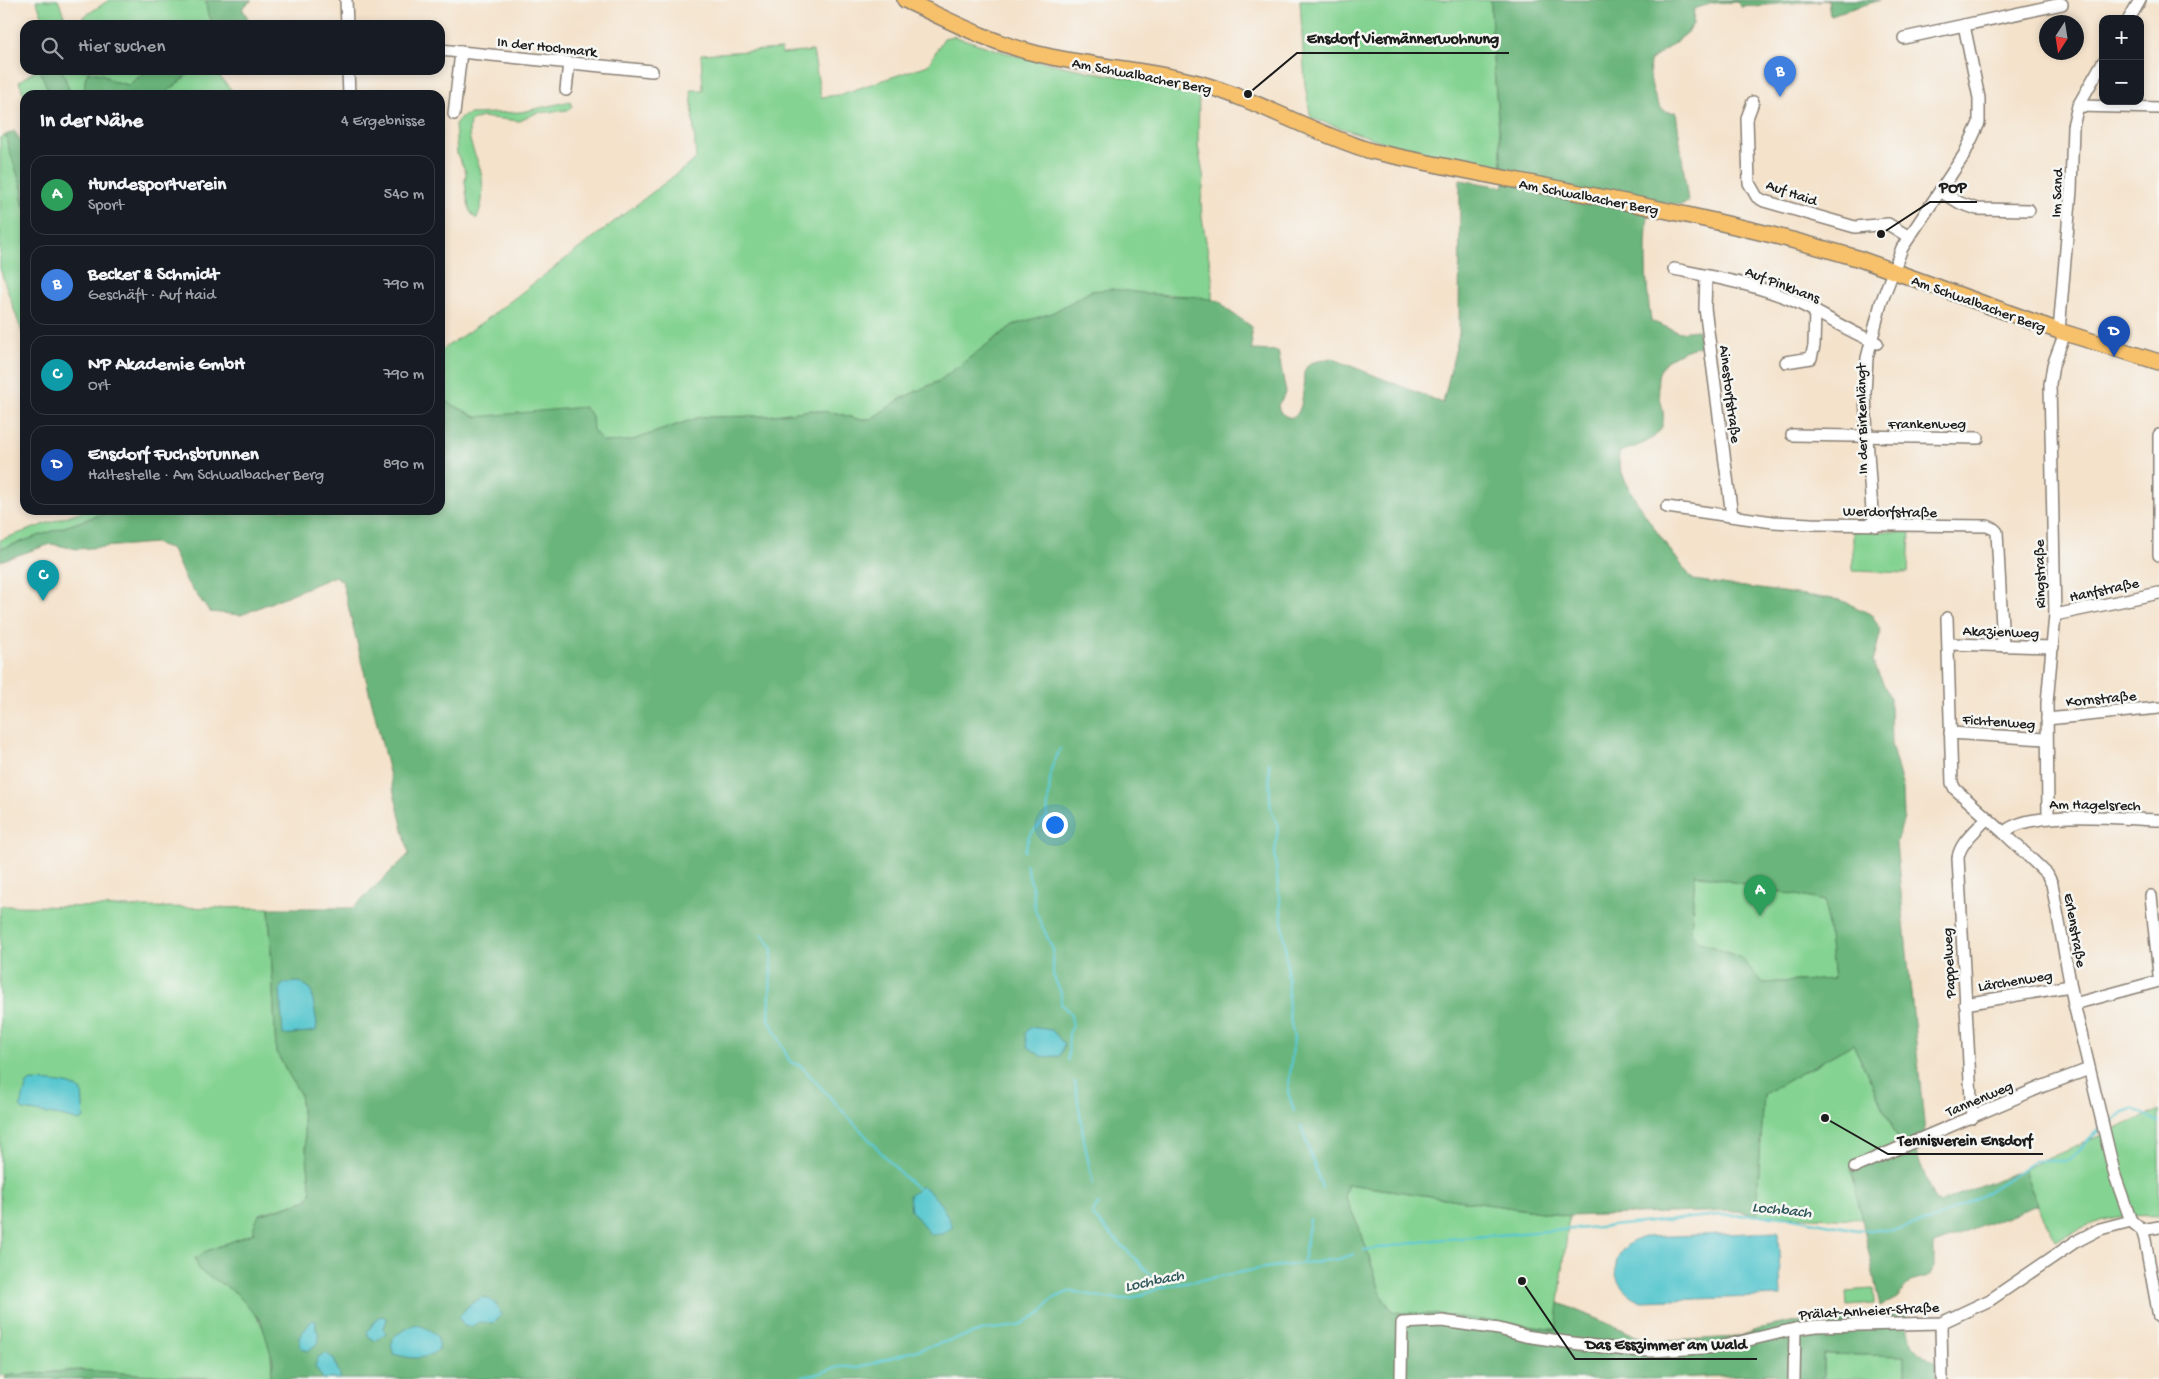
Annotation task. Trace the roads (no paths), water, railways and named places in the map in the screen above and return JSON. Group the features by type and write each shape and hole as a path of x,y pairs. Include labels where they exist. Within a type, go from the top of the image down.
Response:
{"main road":[{"name":"Am Schwalbacher Berg","path":"905,0 978,34 1016,48 1058,58 1197,83 1228,93 1328,136 1371,151 1727,224 1824,248 2062,332 2159,362"}],"street":[{"path":"346,0 346,20"},
{"path":"2131,15 2140,0"},
{"path":"1904,38 2062,4"},
{"name":"In der Birkenlängt","path":"1876,526 1878,511 1871,438 1874,342 1888,305 1893,272 1909,237 1972,140 1979,123 1979,98 1964,25"},
{"name":"In der Hochmark","path":"445,50 652,71"},
{"path":"454,114 461,52"},
{"path":"566,90 569,63"},
{"name":"Im Sand","path":"2062,332 2072,190 2073,126 2078,106 2099,69"},
{"path":"348,75 349,90"},
{"name":"Auf Haid","path":"1753,102 1747,118 1749,183 1757,197 1764,201 1855,228 1888,224 1909,237"},
{"path":"2078,106 2159,108"},
{"path":"1940,191 1960,203 1977,210 2029,210"},
{"name":"Auf Pinkhans","path":"1674,269 1742,283 1768,291 1815,311 1874,342"},
{"name":"Ainestorfstraße","path":"1706,276 1705,308 1732,516"},
{"path":"1786,362 1812,358 1815,311"},
{"name":"Ringstraße","path":"2048,817 2046,719 2055,615 2050,384 2062,332"},
{"name":"Frankenweg","path":"1792,435 1871,438 1978,438"},
{"path":"2159,435 2159,555"},
{"name":"Werdorfstraße","path":"1667,507 1782,522 1876,526 1987,526 1994,528 1997,532 2003,646"},
{"name":"Hanfstraße","path":"2055,615 2159,593"},
{"name":"Erlenstraße","path":"1946,618 1949,644 1952,783 1955,789 2046,874 2052,884 2070,986 2114,1176 2131,1221"},
{"name":"Akazienweg","path":"1949,644 2053,647"},
{"name":"Kornstraße","path":"2046,719 2159,708"},
{"name":"Fichtenweg","path":"1950,733 2046,739"},
{"name":"Am Hagelsrech","path":"2004,833 2014,825 2048,817 2159,820"},
{"name":"Pappelweg","path":"1972,1118 1958,858 1963,844 1987,818"},
{"path":"2151,896 2159,975"},
{"path":"2074,1004 2159,981"},
{"name":"Lärchenweg","path":"1965,1004 2070,986"},
{"name":"Tannenweg","path":"1855,1167 2040,1087 2089,1069"},
{"path":"2131,1221 2142,1230 2159,1318"},
{"name":"Prälat-Anheier-Straße","path":"1401,1379 1402,1323 1442,1322 1499,1329 1525,1336 1626,1350 1652,1350 1719,1347 1795,1329 1817,1326 1941,1323 1990,1300 2075,1242 2100,1229 2131,1221"},
{"path":"2142,1230 2159,1227"},
{"path":"1941,1323 1942,1379"},
{"path":"1794,1379 1795,1329"}],"water":[{"path":"300,982 311,989 317,1023 316,1031 283,1035 280,988 284,983"},
{"path":"1030,1027 1052,1030 1064,1044 1060,1056 1042,1057 1027,1046 1025,1034"},
{"path":"31,1081 71,1085 82,1091 84,1118 80,1121 23,1110 20,1106 27,1084"},
{"path":"922,1186 940,1204 953,1227 942,1234 931,1235 911,1210 909,1196"},
{"path":"1778,1232 1781,1296 1642,1301 1630,1295 1617,1278 1618,1258 1623,1250 1632,1242 1644,1237"},
{"path":"482,1297 494,1303 501,1315 494,1323 479,1322 471,1327 464,1326 459,1317 468,1306"},
{"path":"383,1316 387,1319 384,1328 386,1333 376,1341 369,1337 367,1332 378,1317"},
{"path":"312,1320 316,1321 319,1342 308,1351 301,1348 299,1337"},
{"path":"415,1324 429,1329 436,1335 439,1349 428,1356 418,1358 394,1354 391,1346 394,1336"},
{"path":"326,1353 334,1359 341,1379 323,1379 315,1366 318,1357"}],"waterway":[{"path":"1025,851 1029,836 1047,817 1051,769 1060,749"},
{"path":"1269,763 1271,810 1278,825 1275,854 1287,964 1289,1014 1294,1037 1288,1092 1294,1111"},
{"path":"1026,864 1033,891 1035,910 1053,950 1053,975 1061,993 1061,1004 1070,1013 1073,1026 1069,1033 1068,1060"},
{"path":"762,934 772,947 769,1019 790,1062 801,1066 903,1176 918,1189"},
{"path":"1075,1082 1093,1184"},
{"name":"Lochbach","path":"2106,1126 2124,1112 2133,1109 2159,1122"},
{"path":"1301,1126 1322,1188"},
{"name":"Lochbach","path":"1364,1250 1434,1240 1612,1226 1719,1215 1783,1216 1858,1230 1893,1230 1931,1221 1984,1194 2035,1161 2068,1161 2101,1128"},
{"path":"1098,1204 1092,1215 1163,1287"},
{"path":"1303,1262 1310,1219"},
{"name":"Lochbach","path":"797,1379 836,1368 857,1368 985,1330 1018,1326 1042,1312 1052,1299 1071,1291 1106,1298 1130,1299 1163,1287 1264,1268 1339,1259 1354,1254"}],"place":[{"name":"Ensdorf Viermännerwohnung","path":"1248,94"},
{"name":"Becker & Schmidt","path":"1780,97"},
{"name":"POP","path":"1881,234"},
{"name":"Ensdorf Fuchsbrunnen","path":"2114,357"},
{"name":"NP Akademie GmbH","path":"43,601"},
{"name":"Hundesportverein","path":"1760,916"},
{"name":"Tennisverein Ensdorf","path":"1825,1118"},
{"name":"Das Esszimmer am Wald","path":"1522,1281"}]}
